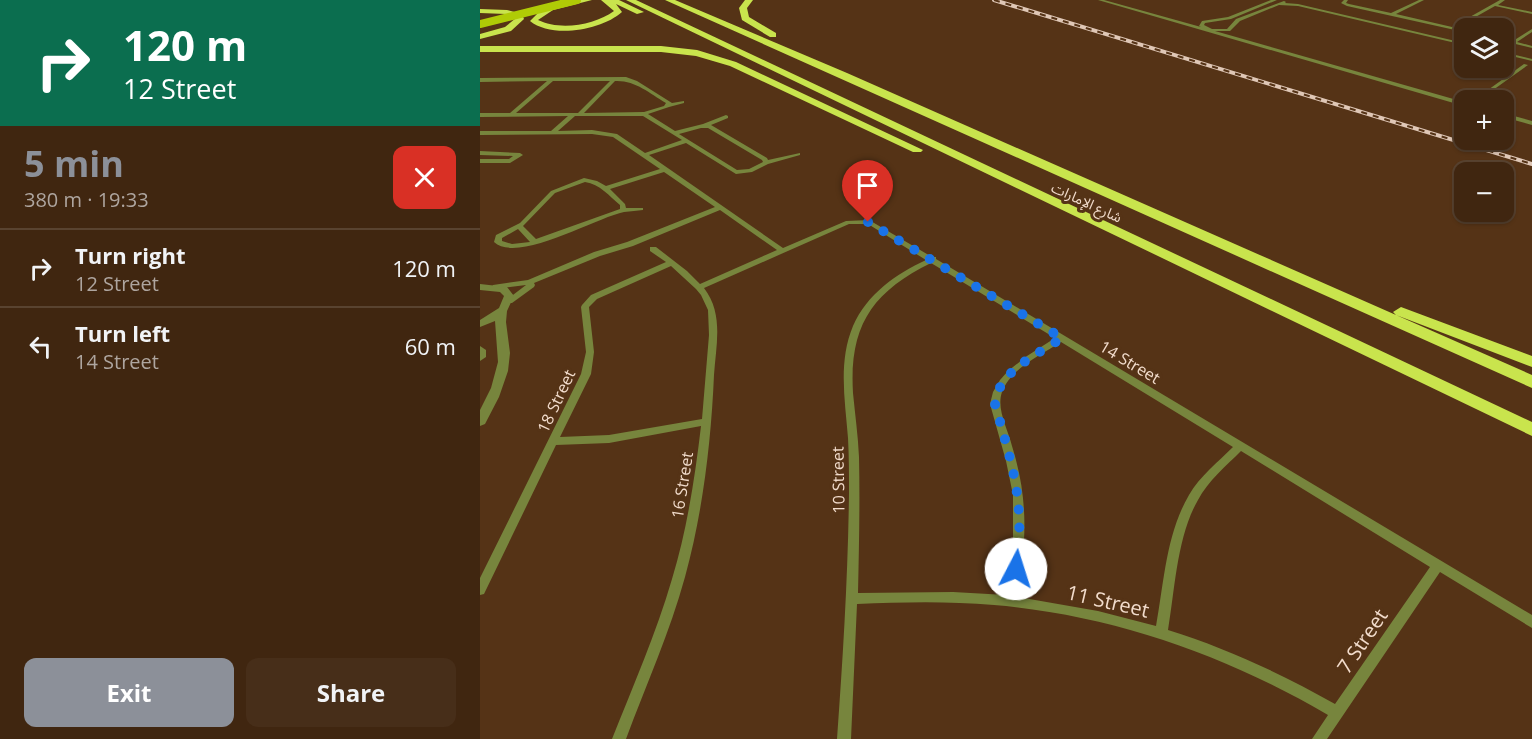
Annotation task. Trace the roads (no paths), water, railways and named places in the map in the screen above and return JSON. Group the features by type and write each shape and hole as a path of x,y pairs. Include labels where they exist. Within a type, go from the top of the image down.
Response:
{"highway":[{"path":"588,0 542,13 534,21 556,27 601,21 615,15 618,10 603,0"},
{"path":"613,0 1173,266 1273,307"},
{"name":"شارع الإمارات","path":"630,0 1532,430"},
{"name":"شارع الإمارات","path":"669,0 844,75 1532,382"},
{"path":"749,0 744,6 743,13 750,23 844,75"},
{"path":"480,12 504,13 515,19 506,28 480,37"},
{"path":"480,49 651,49 713,57 733,64 881,135 955,164"},
{"path":"1277,268 1319,278 1477,343 1532,362"}],"main road":[{"path":"480,19 559,0"},
{"path":"480,24 576,2"}],"street":[{"path":"1100,0 1454,101"},
{"path":"1275,0 1229,18 1204,22 1201,26 1212,30 1228,30 1236,21 1289,0 1298,5"},
{"path":"1346,0 1343,2 1345,5 1454,29"},
{"path":"1391,15 1422,0"},
{"path":"1451,28 1503,0"},
{"path":"1279,4 1298,5 1454,42"},
{"path":"1494,5 1532,13"},
{"path":"1514,42 1532,30"},
{"path":"1514,43 1532,47"},
{"path":"1514,56 1532,60"},
{"path":"1490,90 1526,65"},
{"path":"512,114 552,79"},
{"path":"553,132 577,114 614,79"},
{"path":"480,80 614,79 635,82 668,102 669,105"},
{"path":"480,87 490,80"},
{"path":"480,115 645,114 682,102"},
{"path":"645,114 736,172 750,171 766,163 798,154"},
{"path":"675,133 726,117"},
{"path":"1514,118 1532,123"},
{"path":"705,125 765,159 766,163"},
{"path":"480,133 608,133 619,138 783,251"},
{"path":"480,141 491,133"},
{"path":"644,155 686,141"},
{"path":"480,153 520,155 510,161 480,161"},
{"path":"605,189 664,170"},
{"path":"623,210 622,205 605,189 589,180 558,189 519,226 499,237 498,242 502,246 510,247 534,242 623,210 641,209"},
{"path":"480,287 530,282 720,208"},
{"name":"14 Street","path":"699,287 848,222 860,221 877,225 1532,622"},
{"path":"519,226 534,242"},
{"name":"16 Street","path":"619,739 670,606 685,556 698,491 707,421 712,312 705,294 699,287 653,249"},
{"path":"480,324 542,279 594,258"},
{"name":"10 Street","path":"844,739 853,599 854,454 848,389 851,346 864,312 876,297 903,275 933,260"},
{"name":"18 Street","path":"480,590 555,441 589,362 585,307 588,302 671,263"},
{"path":"480,421 493,398 503,366 504,354 499,325 506,306 507,292 496,287"},
{"path":"1011,601 1018,553 1020,516 1017,482 995,404 996,392 1002,381 1012,372 1062,338"},
{"path":"480,350 480,357"},
{"path":"555,441 619,438 707,421"},
{"path":"1161,633 1184,517 1193,498 1204,483 1240,446"},
{"name":"7 Street","path":"1319,739 1438,565"},
{"name":"11 Street","path":"853,599 926,597 1011,601 1112,619 1161,633 1260,669 1338,713"}],"railway":[{"path":"994,0 1532,164"}]}
